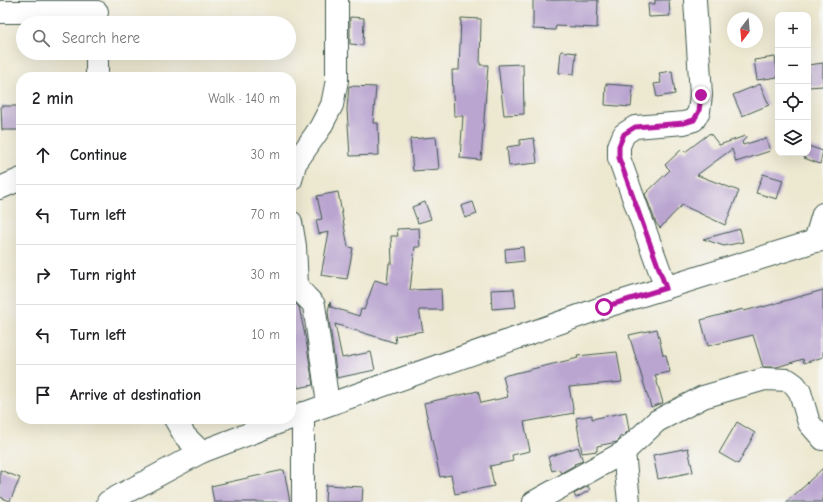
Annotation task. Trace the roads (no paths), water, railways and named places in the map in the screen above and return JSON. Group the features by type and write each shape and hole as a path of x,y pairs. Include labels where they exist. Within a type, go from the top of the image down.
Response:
{"street":[{"path":"296,163 320,128 332,105 337,80 337,0"},
{"path":"666,288 619,158 619,146 624,134 635,127 684,123 694,120 699,111 701,95 695,0"},
{"path":"0,12 98,12"},
{"path":"0,188 16,181"},
{"path":"296,416 604,307 819,241 823,214"},
{"path":"296,266 297,285 300,291 309,298 314,305 328,404"},
{"path":"534,502 624,452 657,421 703,397 765,379 788,380 795,385 800,392 809,423 823,439"},
{"path":"177,424 185,436 201,452"},
{"path":"108,502 201,452 275,424"},
{"path":"295,424 303,502"},
{"path":"624,452 630,502"}]}
